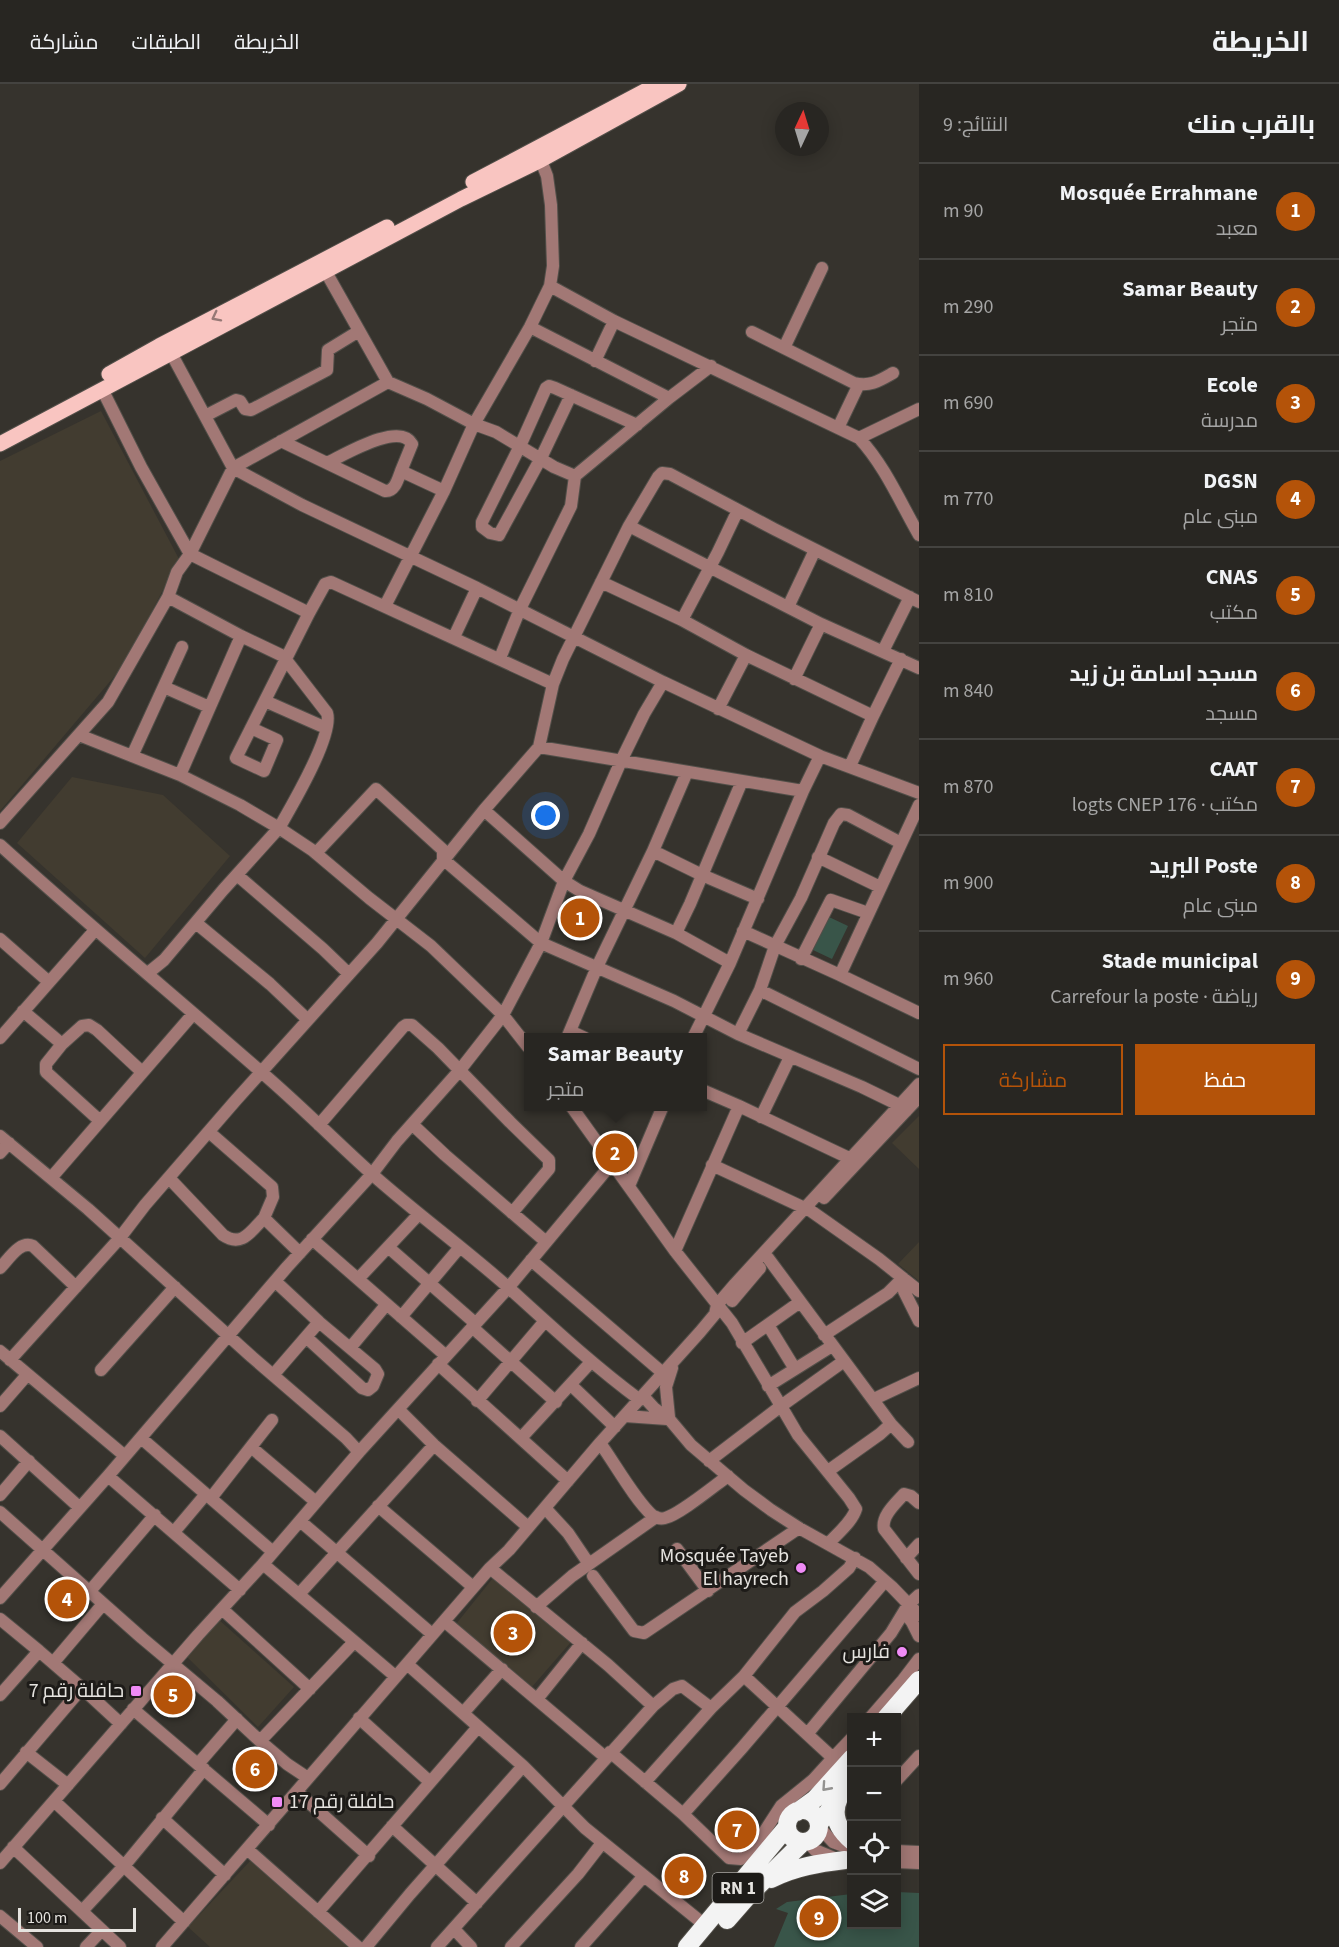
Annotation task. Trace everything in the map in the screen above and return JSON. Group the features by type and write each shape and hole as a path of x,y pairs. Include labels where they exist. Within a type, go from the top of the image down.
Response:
{"highway":[{"path":"890,1713 919,1680"},
{"path":"901,1719 919,1696"},
{"name":"RN 1","path":"687,1947 706,1926 785,1822 815,1799 847,1764"},
{"path":"846,1786 834,1808 842,1831 847,1836"},
{"name":"RN 1","path":"704,1947 748,1896 812,1834 846,1786"},
{"path":"806,1811 811,1813 817,1819 812,1834 794,1839 785,1822 806,1811"},
{"path":"748,1896 784,1874 847,1857"}],"main road":[{"path":"0,444 461,199 658,84"},
{"path":"0,433 159,346 680,84"}],"street":[{"path":"385,606 444,491 474,424 530,327 550,286 552,275 551,205 547,176 539,155"},
{"path":"784,348 822,268"},
{"path":"326,272 388,382 427,399 474,424 496,432 575,476"},
{"path":"550,286 614,321 859,438 872,452 884,471 919,535"},
{"path":"595,361 614,321"},
{"path":"530,327 669,398"},
{"path":"205,416 236,400 240,401 245,409 251,410 327,370 328,350 359,331"},
{"path":"752,332 859,384 872,384 893,373"},
{"path":"171,353 233,468 302,506 477,588 718,709 820,756 919,793"},
{"path":"500,658 520,609 571,506 575,476 711,366"},
{"path":"0,823 108,702 168,597 177,572 190,554 233,468 388,382"},
{"path":"838,428 859,384"},
{"path":"571,395 541,458 499,536 490,533 482,527 482,522 546,388 549,386 555,388 571,395 637,425"},
{"path":"102,389 141,467 190,554 309,613"},
{"path":"859,438 919,409"},
{"path":"281,441 327,463 388,492 393,488 412,444 407,438 395,435 327,463"},
{"path":"401,471 444,491"},
{"path":"10,1360 119,1239 307,1019 396,920 443,859 539,747 553,684 573,637 629,526 662,473 670,474 915,600 883,651"},
{"path":"682,620 738,510"},
{"path":"629,526 821,624 919,668"},
{"path":"788,607 815,549"},
{"path":"251,728 309,613 326,584 331,582 553,684"},
{"path":"601,582 873,716"},
{"path":"454,637 477,588"},
{"path":"148,973 164,960 279,828 315,762 328,720 327,713 287,659 168,597"},
{"path":"794,679 821,624"},
{"path":"180,775 241,636"},
{"path":"132,756 183,647"},
{"path":"718,709 746,655"},
{"path":"850,766 901,659"},
{"path":"0,1598 312,1239 372,1174 503,1015 541,943 564,881 589,834 621,761 663,682"},
{"path":"164,687 209,707"},
{"path":"265,701 326,729"},
{"path":"79,735 180,775 240,805 316,853 431,946 503,1015 524,1042"},
{"path":"539,747 575,751 621,761 803,791"},
{"path":"695,1033 730,963 820,756"},
{"path":"569,1033 597,967 653,851 687,772"},
{"path":"676,933 742,781"},
{"path":"316,853 376,789 443,850 443,859 541,943 704,1014 738,1034 902,1108"},
{"path":"840,975 919,805"},
{"path":"484,810 564,881 580,891 676,933 730,963"},
{"path":"738,1034 760,990 775,946 801,898 834,823 843,813 901,843"},
{"path":"0,844 95,930 261,1072 372,1174 508,1287 591,1362 644,1395 709,1461 771,1510 855,1558 885,1581 906,1609 919,1636"},
{"path":"653,851 758,899"},
{"path":"818,857 880,887"},
{"path":"237,875 349,974"},
{"path":"801,959 831,900 868,913"},
{"path":"196,923 270,984 307,1019"},
{"path":"0,1038 95,930"},
{"path":"743,931 919,1013"},
{"path":"0,939 49,982"},
{"path":"760,990 919,1069"},
{"path":"23,1011 62,1044"},
{"path":"51,1178 193,1014"},
{"path":"99,1120 46,1072 46,1064 62,1044 82,1026 89,1025 142,1072"},
{"path":"319,1125 406,1025 412,1025 549,1160 549,1169 512,1213"},
{"path":"761,1117 790,1057"},
{"path":"165,1946 395,1676 808,1209 902,1108 919,1084"},
{"path":"707,1092 849,1158"},
{"path":"718,1310 768,1258 849,1158 902,1108 919,1097"},
{"path":"675,1251 739,1106"},
{"path":"574,1111 742,1343 798,1435 856,1509 844,1527 828,1543"},
{"path":"629,1186 661,1111"},
{"path":"413,1125 545,1241"},
{"path":"169,1178 229,1240 242,1239 264,1218 273,1197 272,1187 209,1132"},
{"path":"0,1153 4,1139 176,1287 359,1452"},
{"path":"0,1863 441,1359 508,1287 613,1162"},
{"path":"712,1166 808,1209 910,1287 919,1321"},
{"path":"358,1279 419,1214"},
{"path":"264,1218 300,1253"},
{"path":"312,1239 400,1317 441,1359 477,1401 568,1482"},
{"path":"0,1268 18,1249 28,1244 33,1246 76,1287"},
{"path":"388,1247 556,1402"},
{"path":"400,1317 460,1247"},
{"path":"768,1258 891,1424 908,1442"},
{"path":"531,1260 664,1374"},
{"path":"276,1282 375,1369 378,1374 373,1386 368,1390 362,1388 306,1337"},
{"path":"101,1370 176,1287"},
{"path":"824,1335 888,1293 910,1287"},
{"path":"742,1343 800,1302"},
{"path":"350,1348 386,1305"},
{"path":"274,1374 319,1322"},
{"path":"477,1401 545,1322"},
{"path":"768,1325 795,1369"},
{"path":"768,1386 832,1346"},
{"path":"0,1351 124,1456"},
{"path":"669,1419 666,1381 677,1356"},
{"path":"709,1461 844,1361"},
{"path":"521,1438 591,1362"},
{"path":"0,1406 27,1375"},
{"path":"874,1399 919,1378"},
{"path":"571,1385 615,1427"},
{"path":"398,1410 434,1445 528,1527"},
{"path":"624,1416 669,1419"},
{"path":"174,1532 251,1447 272,1420"},
{"path":"828,1471 891,1424"},
{"path":"0,1436 79,1507"},
{"path":"141,1438 273,1552"},
{"path":"600,1443 639,1499 656,1517 664,1518 677,1512 728,1476"},
{"path":"300,1593 434,1445"},
{"path":"251,1447 316,1502"},
{"path":"0,1495 29,1461"},
{"path":"108,1476 240,1590"},
{"path":"919,1503 912,1496 904,1494 884,1518 883,1524 884,1529 919,1574"},
{"path":"378,1506 474,1587"},
{"path":"545,1508 568,1533 589,1564"},
{"path":"0,1512 260,1741 308,1779"},
{"path":"90,1591 155,1515"},
{"path":"536,1607 589,1564 656,1517"},
{"path":"300,1521 432,1634"},
{"path":"593,1576 634,1631 644,1634 799,1528"},
{"path":"906,1558 919,1544"},
{"path":"677,1549 708,1591"},
{"path":"645,1782 711,1708 744,1676 795,1612 849,1569 855,1558"},
{"path":"263,1564 300,1593 395,1676"},
{"path":"490,1568 582,1643 653,1706"},
{"path":"683,1814 885,1581"},
{"path":"808,1733 891,1633 906,1609 919,1595"},
{"path":"53,1663 103,1604"},
{"path":"222,1609 310,1689"},
{"path":"906,1609 919,1615"},
{"path":"0,1619 121,1724"},
{"path":"444,1621 537,1699 645,1782 733,1860 745,1857 785,1822 781,1806 813,1780 847,1743"},
{"path":"260,1741 354,1642"},
{"path":"537,1699 582,1643"},
{"path":"0,1695 39,1652"},
{"path":"874,1713 919,1659"},
{"path":"407,1664 523,1766 602,1843 706,1926"},
{"path":"464,1712 502,1669"},
{"path":"744,1676 833,1758"},
{"path":"437,1947 653,1706 673,1689 682,1686 711,1708"},
{"path":"0,1784 82,1688"},
{"path":"133,1709 268,1825"},
{"path":"359,1718 430,1782"},
{"path":"82,1911 124,1866 237,1719"},
{"path":"318,1912 369,1856 478,1727"},
{"path":"26,1752 68,1785"},
{"path":"901,1776 919,1756"},
{"path":"366,1947 523,1766"},
{"path":"297,1792 369,1856"},
{"path":"54,1801 184,1922"},
{"path":"162,1818 225,1875"},
{"path":"392,1826 477,1903"},
{"path":"847,1854 833,1842 812,1834 813,1849 820,1853 847,1856"},
{"path":"511,1947 578,1874 602,1843"},
{"path":"13,1847 120,1947"},
{"path":"247,1849 358,1947"},
{"path":"901,1851 919,1852"},
{"path":"901,1862 919,1863"},
{"path":"580,1947 643,1877"},
{"path":"0,1916 37,1947"},
{"path":"454,1929 471,1947"},
{"path":"86,1947 102,1930"}],"shaded area":[{"path":"101,411 179,559 124,665 0,811 0,461"},
{"path":"72,777 163,795 230,856 145,958 17,843"},
{"path":"919,1116 919,1169 892,1143"},
{"path":"919,1242 919,1281 898,1264"},
{"path":"493,1578 571,1642 531,1688 456,1624"},
{"path":"218,1619 294,1687 258,1727 185,1655"},
{"path":"252,1859 348,1947 210,1947 188,1927"}],"green space":[{"path":"829,917 848,926 832,959 813,950"},
{"path":"901,1892 919,1893 919,1947 774,1947 788,1913 776,1909 787,1902 847,1894 847,1929 901,1929"}],"place":[{"name":"Mosquée Errahmane","path":"580,918"},
{"name":"Samar Beauty","path":"615,1153"},
{"name":"Mosquée Tayeb El hayrech","path":"801,1568"},
{"name":"DGSN","path":"67,1599"},
{"name":"Ecole","path":"513,1633"},
{"name":"فارس","path":"902,1652"},
{"name":"حافلة رقم 7","path":"136,1691"},
{"name":"CNAS","path":"173,1695"},
{"name":"مسجد اسامة بن زيد","path":"255,1769"},
{"name":"حافلة رقم 17","path":"277,1802"},
{"name":"CAAT","path":"737,1830"},
{"name":"Poste البريد","path":"684,1876"},
{"name":"Stade municipal","path":"819,1918"}]}
